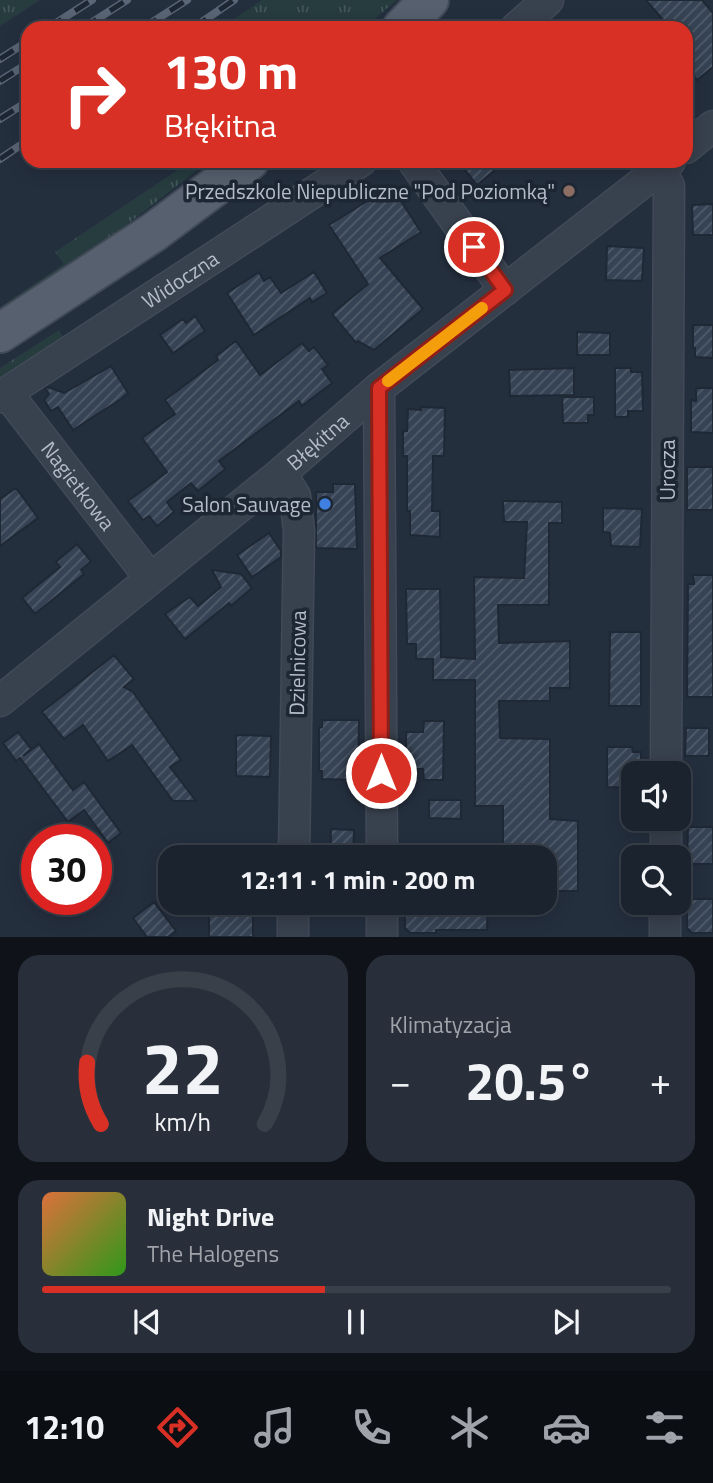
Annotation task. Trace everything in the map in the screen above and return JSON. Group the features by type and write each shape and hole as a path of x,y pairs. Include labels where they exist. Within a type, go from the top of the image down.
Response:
{"main road":[{"path":"409,21 429,0"},
{"path":"0,333 154,232 240,168"}],"street":[{"path":"524,21 548,0"},
{"path":"693,142 713,126"},
{"name":"Widoczna","path":"3,395 350,168"},
{"path":"418,168 505,290"},
{"name":"Błękitna","path":"0,701 281,473 379,388 662,168"},
{"name":"Urocza","path":"665,168 669,186 666,761"},
{"path":"379,388 382,845"},
{"name":"Nagietkowa","path":"3,395 150,578"},
{"name":"Dzielnicowa","path":"281,473 295,496 299,531 294,845"},
{"path":"293,915 293,937"},
{"path":"382,915 382,937"},
{"path":"665,915 665,937"}],"green space":[{"path":"0,0 40,0 0,26"},
{"path":"262,0 397,0 372,21 234,19"},
{"path":"181,168 200,168 103,243 0,312 0,307 64,264 55,252"},
{"path":"59,330 66,342 0,383 0,368"}],"building":[{"path":"646,0 702,0 713,13 713,67 697,80 693,75 693,21 664,21"},
{"path":"464,168 498,168 477,185"},
{"path":"391,186 421,232 380,258 423,309 374,350 358,341 356,343 332,314 368,284 329,225"},
{"path":"713,204 713,235 693,235 692,205"},
{"path":"607,246 644,248 642,281 606,280"},
{"path":"259,272 264,281 270,277 281,293 314,272 327,293 312,302 310,298 254,335 227,293"},
{"path":"195,316 205,331 173,353 160,335 183,319 186,323"},
{"path":"693,325 713,325 713,358 695,357"},
{"path":"577,332 610,333 610,355 577,355"},
{"path":"236,341 260,375 302,343 309,351 314,347 328,365 322,369 332,383 302,406 299,401 219,461 225,469 198,491 191,483 167,502 174,512 157,526 149,516 143,520 128,501 167,472 142,438 175,414 165,400 218,360 216,356"},
{"path":"111,366 128,393 73,430 58,407 51,411 44,400 49,394 45,388 64,393"},
{"path":"574,368 574,395 510,396 509,370"},
{"path":"615,368 631,368 631,372 642,372 643,411 628,411 628,417 615,417"},
{"path":"696,388 713,388 713,433 691,432 691,400 696,401"},
{"path":"562,397 594,397 594,415 588,415 588,423 563,423"},
{"path":"421,407 445,408 444,456 433,456 432,511 440,511 440,537 410,535 407,456 403,456 403,431 407,431 408,409 421,410"},
{"path":"687,467 713,467 713,510 687,510"},
{"path":"333,484 355,484 357,549 316,548 316,492 333,492"},
{"path":"16,488 38,518 0,546 0,499"},
{"path":"503,501 562,502 562,523 549,523 549,605 498,605 499,643 570,641 570,688 550,688 550,701 499,701 500,738 550,739 550,819 578,821 578,891 557,891 557,845 503,845 503,806 475,806 475,680 433,680 433,659 416,659 416,644 407,644 406,589 440,589 441,657 475,659 474,577 524,578 527,522 504,522"},
{"path":"603,508 642,509 640,547 611,546 610,533 603,532"},
{"path":"269,533 281,551 281,557 252,577 237,555"},
{"path":"77,544 91,561 81,570 84,574 35,614 22,598 60,567 56,562"},
{"path":"212,570 241,574 252,588 185,639 165,614 190,597 198,606 221,587"},
{"path":"693,575 713,575 713,697 687,697 688,584 694,584"},
{"path":"610,632 641,632 641,706 609,706"},
{"path":"114,655 134,679 124,687 133,692 181,760 170,767 196,801 173,801 132,745 108,761 83,725 64,739 42,712"},
{"path":"322,720 359,720 358,780 322,779 322,771 319,771 319,728 322,727"},
{"path":"424,721 444,721 443,780 424,780 423,769 406,769 406,732 423,732"},
{"path":"686,728 709,728 709,756 685,756"},
{"path":"18,732 31,749 23,756 39,744 73,790 84,782 121,833 112,840 112,824 94,824 84,810 68,822 20,758 16,761 3,743"},
{"path":"236,735 271,736 270,777 236,776"},
{"path":"607,747 632,747 633,752 641,752 641,761 621,761 621,788 607,787"},
{"path":"429,800 461,800 461,819 429,818"},
{"path":"691,827 713,827 713,864 691,864 691,845 688,845 688,831 691,831"},
{"path":"331,829 354,830 353,845 330,845"},
{"path":"691,899 713,899 713,933 692,933 687,928 687,915 691,915"},
{"path":"154,902 158,907 158,915 164,915 176,931 168,937 147,937 133,918"},
{"path":"209,915 253,915 253,937 209,937"},
{"path":"405,915 488,915 487,930 410,933 405,928"}],"railway":[{"path":"59,21 92,0"},
{"path":"94,21 127,0"},
{"path":"154,21 187,0"},
{"path":"203,21 234,0"},
{"path":"0,59 21,46"},
{"path":"0,81 21,68"},
{"path":"0,119 21,106"},
{"path":"0,159 21,145"}],"slow traffic":[{"path":"388,381 482,308"}],"place":[{"name":"Przedszkole Niepubliczne \"Pod Poziomką\"","path":"569,191"},
{"name":"Salon Sauvage","path":"325,504"}],"route":[{"path":"381,773 379,388 505,290 474,247"}]}
